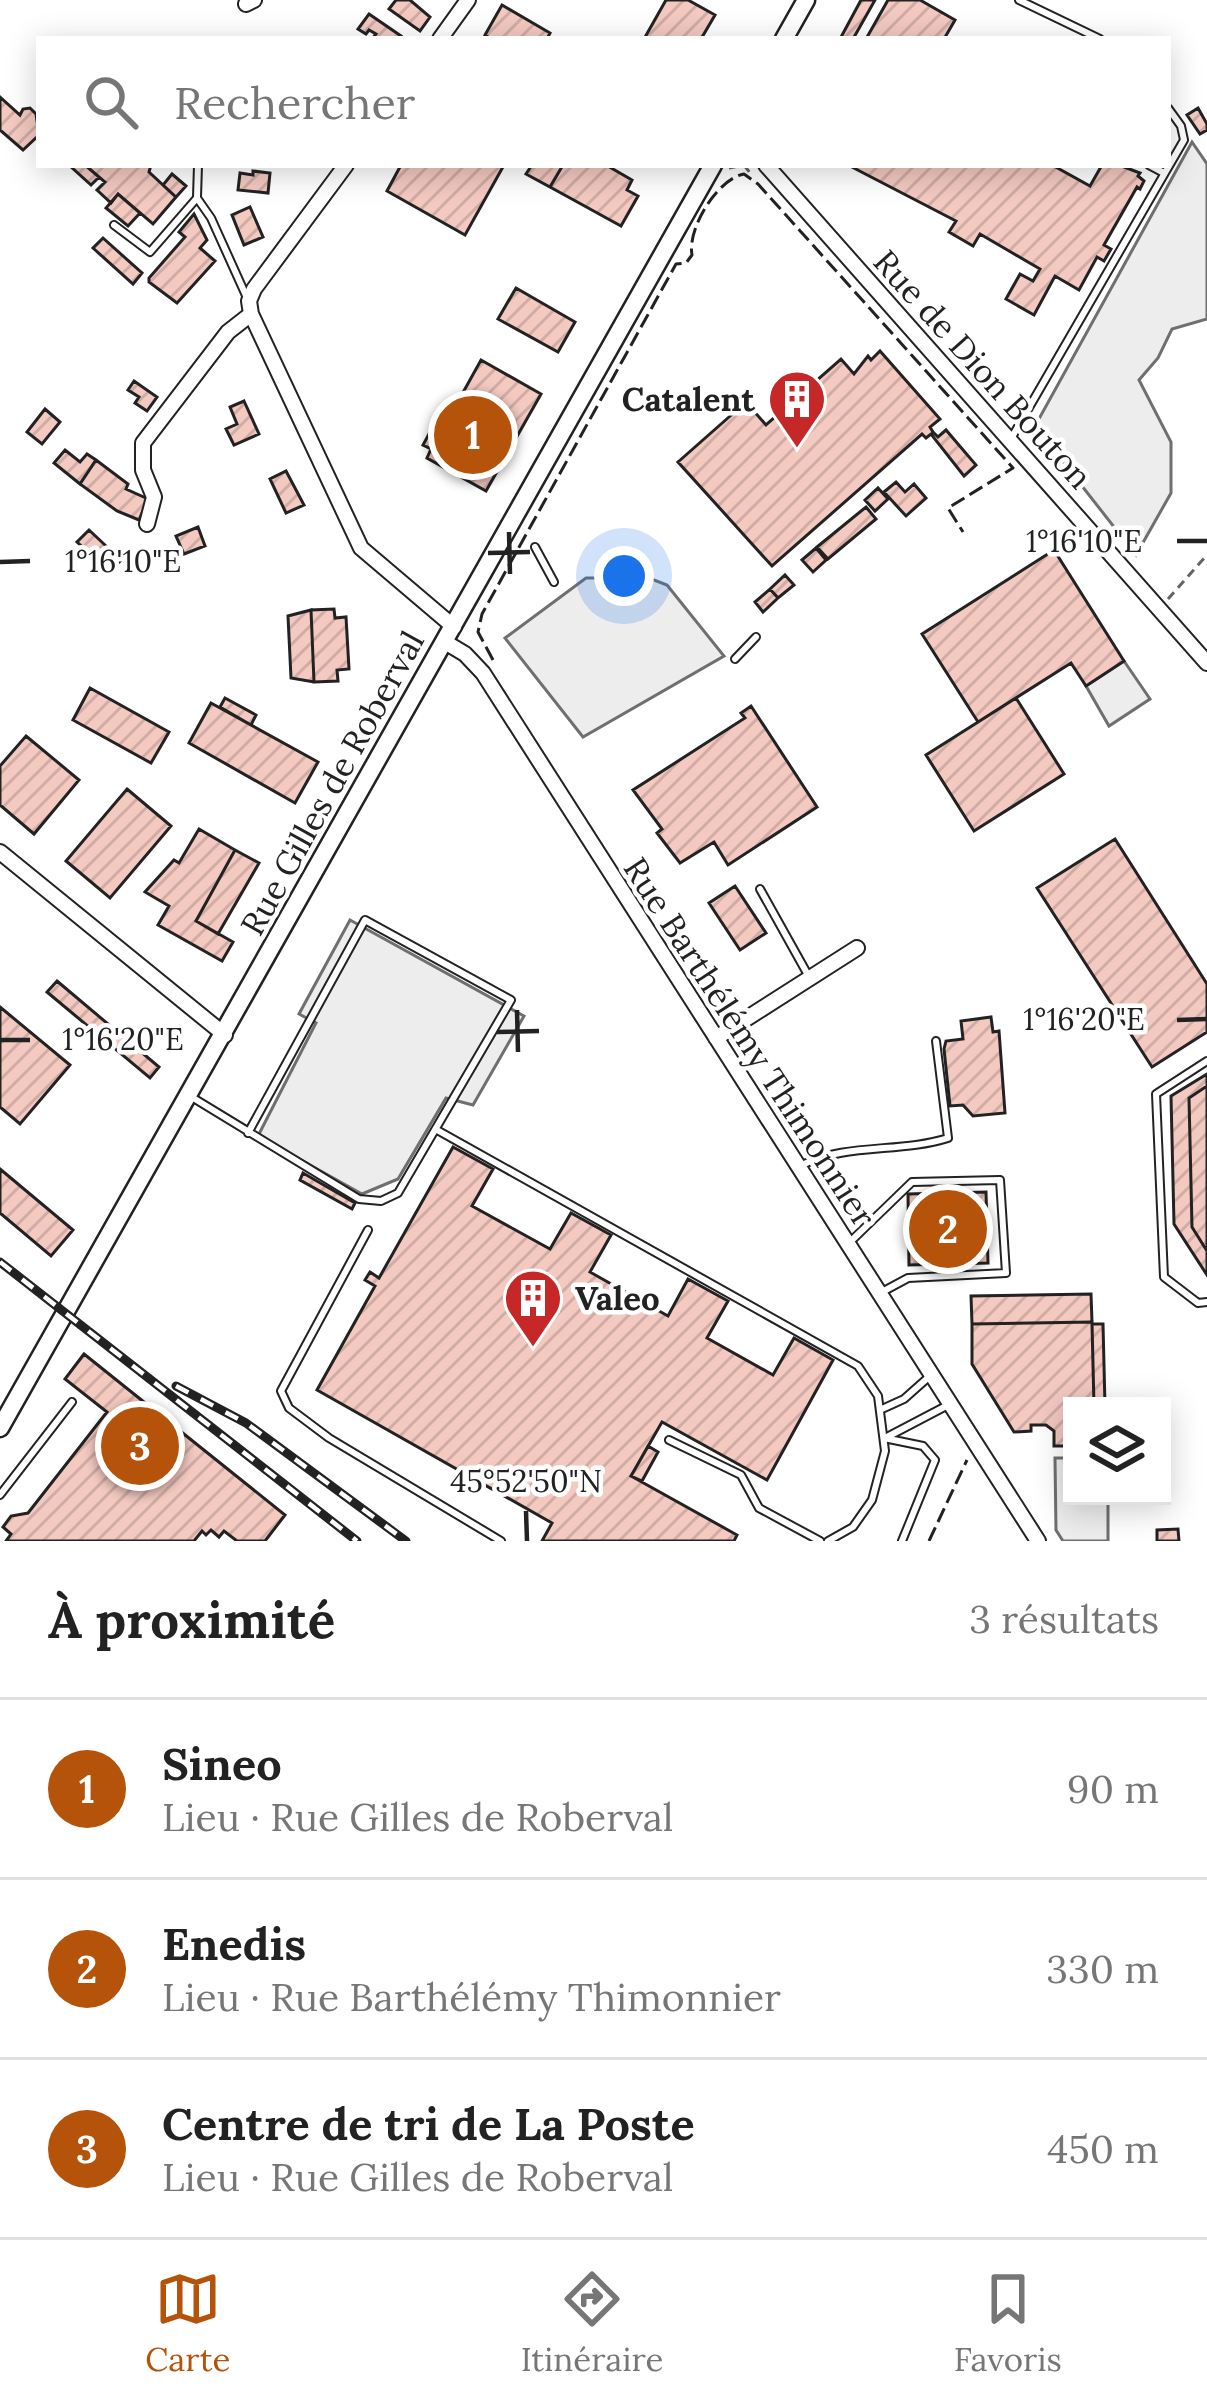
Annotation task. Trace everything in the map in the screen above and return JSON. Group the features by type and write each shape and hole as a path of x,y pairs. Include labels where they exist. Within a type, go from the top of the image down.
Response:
{"street":[{"path":"442,36 468,0"},
{"path":"786,36 806,0"},
{"path":"147,524 154,497 143,470 143,443 250,308 344,168"},
{"name":"Rue Gilles de Roberval","path":"0,1428 718,168"},
{"name":"Rue de Dion Bouton","path":"769,168 1207,663"},
{"name":"Rue Barthélémy Thimonnier","path":"250,308 361,548 450,634 483,674 1038,1541"},
{"path":"0,851 224,1035"},
{"path":"716,1038 857,948"}],"lane":[{"path":"1019,0 1094,36"},
{"path":"1171,112 1184,140 1171,161"},
{"path":"198,168 197,198 211,218 250,308"},
{"path":"1155,168 1164,173"},
{"path":"1009,441 1167,168"},
{"path":"115,225 150,252 197,198"},
{"path":"535,547 554,582"},
{"path":"735,659 756,637"},
{"path":"760,889 809,978"},
{"path":"190,1096 248,1133 359,1199 381,1201 398,1192 511,1000 365,920 248,1133"},
{"path":"798,1167 820,1156 924,1146 949,1138 936,1041"},
{"path":"1207,1061 1156,1094 1164,1277 1198,1303 1207,1302"},
{"path":"437,1130 858,1366 878,1396 885,1451 872,1500 853,1527 824,1541 759,1508 741,1475 669,1440"},
{"path":"847,1244 912,1182 1000,1180 1006,1273 908,1278 879,1294"},
{"path":"368,1230 280,1390 289,1408 328,1438 501,1541"},
{"path":"882,1409 904,1399 931,1376"},
{"path":"0,1496 72,1402"},
{"path":"884,1438 920,1424 951,1404"},
{"path":"884,1438 923,1446 935,1460 902,1541"}],"path":[{"path":"746,168 750,173"},
{"path":"1158,608 1207,555"}],"shaded area":[{"path":"1192,142 1207,164 1207,319 1172,329 1158,358 1139,380 1171,442 1171,493 1136,555 1035,426"},
{"path":"586,578 649,578 667,585 724,656 583,737 505,638"},
{"path":"1124,661 1150,699 1109,726 1086,686"},
{"path":"350,920 524,1016 473,1105 446,1098 398,1179 362,1194 258,1136 316,1023 299,1014"},
{"path":"1055,1458 1063,1458 1063,1505 1108,1505 1108,1541 1063,1541 1056,1530"}],"building":[{"path":"396,0 410,0 430,17 420,31 389,9"},
{"path":"666,0 688,0 715,15 703,36 646,36"},
{"path":"861,0 875,0 855,36 842,36"},
{"path":"888,0 920,0 955,20 946,36 868,36"},
{"path":"502,5 550,33 548,36 485,35"},
{"path":"369,14 401,36 374,36 358,29"},
{"path":"0,97 20,115 30,108 36,114 36,138 23,150 0,130"},
{"path":"1198,108 1207,124 1200,134 1187,115"},
{"path":"72,168 88,168 99,177 91,185"},
{"path":"89,168 150,168 176,197 153,224 118,194 111,203 97,190 105,182"},
{"path":"399,168 502,168 465,235 387,191"},
{"path":"530,168 561,168 550,187 526,174"},
{"path":"561,168 611,168 632,180 627,190 638,196 621,226 550,187"},
{"path":"854,168 1057,168 1090,186 1100,168 1127,168 1140,173 1144,181 1104,245 1111,249 1104,261 1097,257 1079,290 1055,276 1034,315 1006,299 1020,274 1033,281 1040,269 980,234 973,246 949,232 956,221"},
{"path":"253,171 270,173 268,193 238,190 240,173 253,175"},
{"path":"172,174 186,186 176,197 163,185"},
{"path":"118,194 140,213 128,226 106,208"},
{"path":"250,207 263,237 244,245 232,215"},
{"path":"194,214 207,240 200,248 215,261 177,303 149,278 185,237 179,232"},
{"path":"103,238 142,273 133,284 93,248"},
{"path":"516,288 575,322 558,352 498,319"},
{"name":"Catalent","path":"880,351 940,419 930,427 933,432 938,437 946,430 976,465 964,476 931,434 926,438 922,434 772,566 678,462 746,402 766,425 841,359 854,374 868,356 871,360"},
{"path":"481,360 541,394 486,491 427,458 431,449 423,445 436,421 445,425"},
{"path":"134,381 157,397 147,411 128,390"},
{"path":"244,401 259,434 234,445 226,429 237,424 230,407"},
{"path":"45,409 60,422 42,444 27,432"},
{"path":"65,450 80,462 87,454 96,460 80,484 54,463"},
{"path":"96,460 128,484 126,489 148,499 139,520 117,511 80,484"},
{"path":"286,471 304,505 286,513 270,479"},
{"path":"896,482 905,492 914,484 926,498 906,516 884,492"},
{"path":"878,488 888,499 875,511 865,500"},
{"path":"866,507 876,519 828,559 817,547"},
{"path":"198,527 205,546 184,554 176,536"},
{"path":"89,530 121,560 110,572 77,542"},
{"path":"816,548 826,560 813,572 802,560"},
{"path":"1054,550 1124,661 1086,686 1071,663 978,722 922,634"},
{"path":"785,575 794,585 778,598 770,589"},
{"path":"770,589 778,598 763,612 755,602"},
{"path":"334,609 335,618 346,617 349,669 337,670 338,681 314,682 311,610"},
{"path":"311,610 314,682 291,678 288,616"},
{"path":"90,688 169,732 151,763 73,720"},
{"path":"225,698 256,715 251,725 220,707"},
{"path":"1016,698 1064,774 974,831 926,755"},
{"path":"211,703 318,762 295,803 189,743"},
{"path":"751,706 817,807 728,865 714,842 680,863 633,790 745,718 741,713"},
{"path":"26,736 79,780 34,834 0,805 0,766"},
{"path":"127,789 171,826 110,898 66,861"},
{"path":"199,829 235,850 196,921 233,942 222,961 158,925 169,906 145,892 174,860 179,863"},
{"path":"1115,839 1207,984 1207,1032 1152,1067 1037,888"},
{"path":"235,850 259,863 218,934 196,921"},
{"path":"735,886 766,933 740,950 709,903"},
{"path":"57,981 159,1067 150,1078 47,992"},
{"path":"0,1007 70,1065 20,1124 0,1107"},
{"path":"991,1017 993,1032 999,1031 1005,1113 973,1116 963,1105 950,1106 944,1049 946,1041 963,1039 961,1021"},
{"path":"1207,1074 1207,1086 1189,1098 1192,1227 1207,1251 1207,1275 1174,1224 1171,1096"},
{"path":"1207,1086 1207,1251 1192,1227 1189,1098"},
{"name":"Valeo","path":"453,1147 493,1169 472,1206 550,1249 571,1213 611,1235 590,1272 668,1316 688,1279 728,1301 707,1338 773,1375 794,1338 833,1360 767,1480 662,1422 631,1476 737,1535 734,1541 542,1541 552,1523 317,1390 375,1286 365,1280 370,1272 379,1278"},
{"path":"0,1169 73,1230 51,1256 0,1213"},
{"path":"303,1173 355,1203 352,1209 300,1180"},
{"path":"986,1192 988,1263 909,1265 908,1194"},
{"path":"1091,1294 1092,1322 972,1324 971,1296"},
{"path":"1092,1322 1094,1397 1063,1397 1063,1446 1054,1446 1054,1431 1046,1425 1014,1432 972,1364 972,1324"},
{"path":"1092,1324 1103,1324 1105,1397 1094,1397"},
{"path":"84,1354 285,1515 265,1541 237,1541 224,1531 219,1537 211,1530 206,1535 202,1531 194,1541 6,1541 11,1534 3,1527 11,1516 28,1513 107,1412 65,1379"},
{"path":"648,1446 658,1452 642,1481 631,1476"},
{"path":"1178,1529 1179,1541 1157,1541 1157,1530"}],"railway":[{"path":"0,1262 357,1541"},
{"path":"176,1386 246,1423 406,1541"}],"fence":[{"path":"493,660 478,632 482,614 676,264 686,263 692,255 694,232 706,207 724,185 744,174 1013,468 948,508 963,532"},
{"path":"929,1541 967,1460"}],"place":[{"name":"Sineo","path":"473,435"},
{"name":"Catalent","path":"797,450"},
{"name":"Enedis","path":"948,1229"},
{"name":"Valeo","path":"533,1349"},
{"name":"Centre de tri de La Poste","path":"140,1446"}]}
